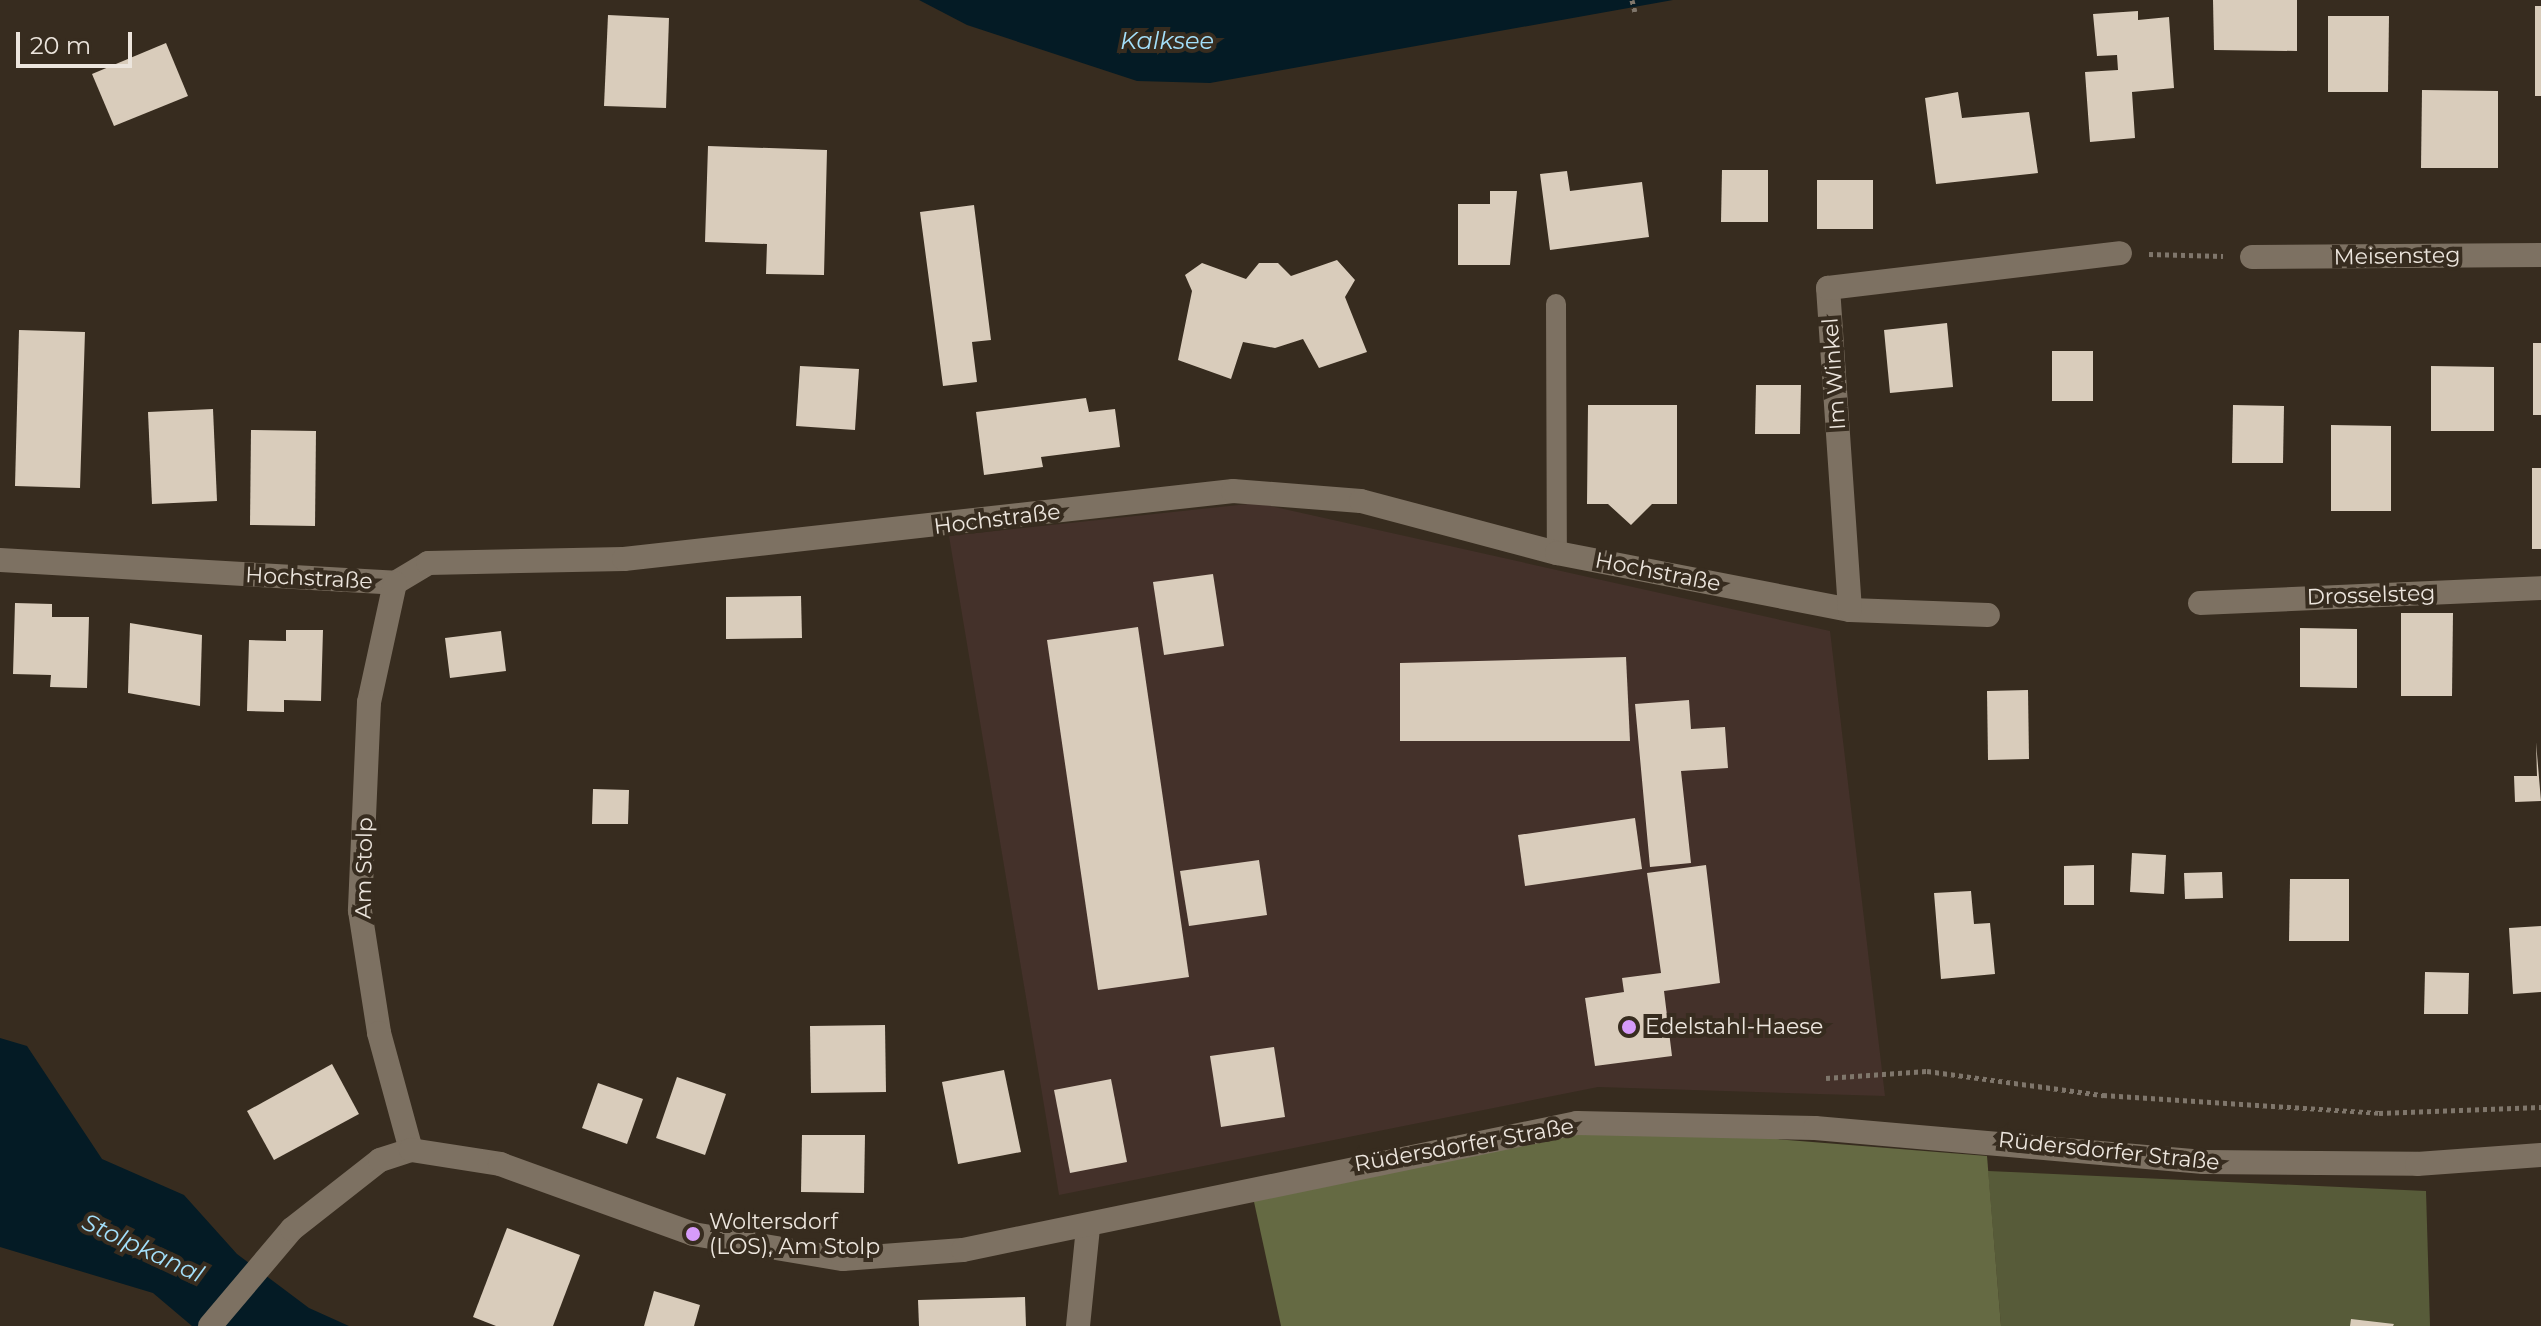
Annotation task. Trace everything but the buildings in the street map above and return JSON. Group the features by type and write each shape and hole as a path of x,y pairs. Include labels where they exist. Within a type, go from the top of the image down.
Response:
{"street":[{"name":"Im Winkel","path":"1850,610 1828,288 2120,253"},
{"name":"Meisensteg","path":"2252,257 2541,255"},
{"name":"Hochstraße","path":"0,560 395,583 428,563 624,559 1233,491 1361,501 1557,553 1850,610 1988,615"},
{"name":"Am Stolp","path":"395,583 369,702 360,911 379,1033 411,1150"},
{"name":"Drosselsteg","path":"2200,603 2541,588"},
{"name":"Rüdersdorfer Straße","path":"411,1150 500,1164 670,1228 771,1252 843,1259 933,1253 1088,1227 1351,1165 1577,1123 1892,1133 2204,1162 2417,1164 2541,1155"},
{"path":"210,1326 292,1229 380,1160 411,1150"},
{"path":"1078,1326 1088,1227"}],"lane":[{"path":"1556,304 1557,553"}],"path":[{"path":"1632,0 1635,12"},
{"path":"2163,254 2252,257"},
{"path":"1826,1078 1927,1071 2103,1095 2379,1113 2541,1107"}],"shaded area":[{"path":"1257,503 1830,631 1885,1096 1598,1087 1059,1195 949,536"}],"green space":[{"path":"1577,1123 1987,1156 2001,1326 1281,1326 1251,1188"},
{"path":"1988,1171 2426,1191 2430,1326 2001,1326"}],"water":[{"name":"Kalksee","path":"919,0 1673,0 1210,83 1137,81 967,25"},
{"name":"Stolpkanal","path":"0,1038 27,1046 102,1159 184,1195 237,1254 309,1308 349,1326 192,1326 153,1293 0,1247"}],"place":[{"name":"Edelstahl-Haese","path":"1629,1027"},
{"name":"Woltersdorf (LOS), Am Stolp","path":"693,1234"}]}
